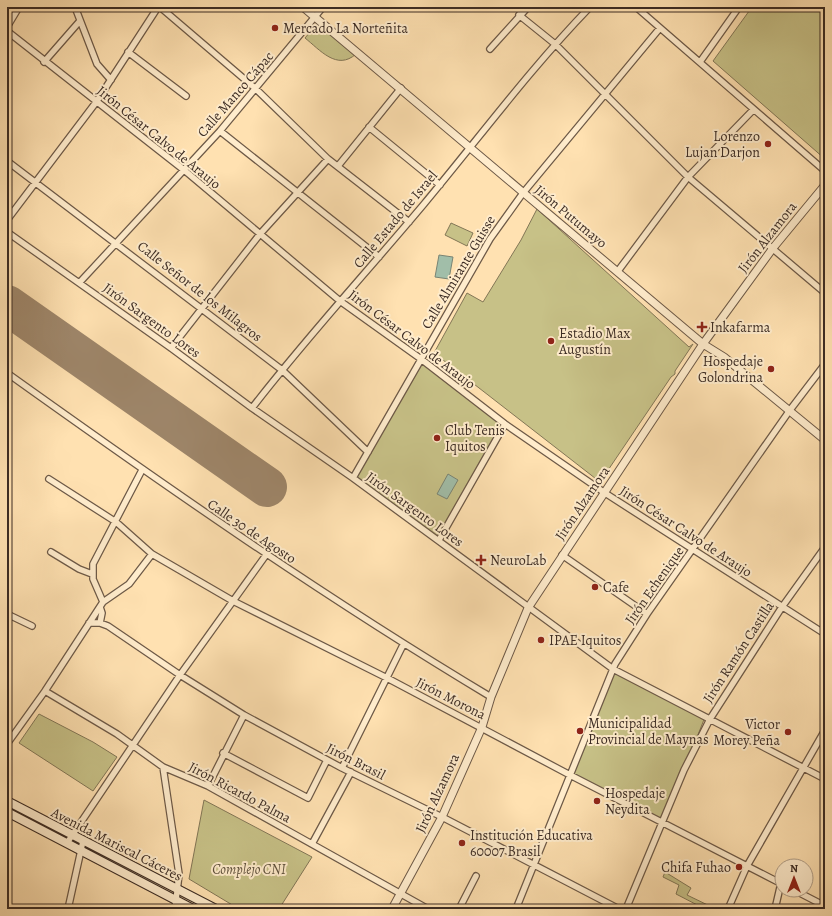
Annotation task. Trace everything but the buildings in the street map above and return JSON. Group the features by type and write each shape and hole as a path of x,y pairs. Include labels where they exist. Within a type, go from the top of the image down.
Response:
{"main road":[{"name":"Avenida Mariscal Cáceres","path":"7,801 216,909"},
{"name":"Avenida Mariscal Cáceres","path":"7,812 193,909"}],"street":[{"path":"7,27 19,7"},
{"path":"75,7 97,64 111,80"},
{"path":"7,220 97,101 159,7 256,89 328,159 409,222"},
{"name":"Jirón Putumayo","path":"303,7 703,344 724,357 825,440"},
{"name":"Calle Manco Cápac","path":"80,282 220,131 324,7"},
{"path":"490,49 519,15 528,7"},
{"name":"Calle Estado de Israel","path":"252,408 340,301 440,185 555,44 590,7"},
{"path":"636,7 825,171"},
{"path":"700,62 739,7"},
{"path":"519,15 555,44 688,176 825,293"},
{"path":"44,62 80,22"},
{"name":"Calle Almirante Guisse","path":"354,478 490,239 522,193 604,93 660,28"},
{"name":"Jirón César Calvo de Araujo","path":"7,31 44,62 97,101 184,170 340,301 421,359 505,424 605,493 825,634"},
{"path":"128,52 186,96"},
{"path":"338,166 401,88"},
{"path":"618,271 688,176 753,110"},
{"path":"369,127 440,185"},
{"path":"220,131 378,257"},
{"path":"171,348 260,234 328,159"},
{"name":"Calle Señor de los Milagros","path":"7,161 117,243 282,370 368,452"},
{"name":"Jirón Alzamora","path":"392,909 442,817 482,727 491,697 528,608 703,344 773,248 825,185"},
{"name":"Jirón Sargento Lores","path":"7,232 80,282 252,408 354,478 439,540 528,608 613,669 825,779"},
{"name":"Jirón Echenique","path":"516,909 535,865 569,774 613,669 647,614 790,410 825,364"},
{"name":"Calle 30 de Agosto","path":"7,373 142,470 266,555 403,645 491,697"},
{"path":"439,540 505,424"},
{"path":"89,624 100,623 102,613 102,604 92,574 93,564 142,470"},
{"name":"Jirón Morona","path":"49,478 116,522 152,554 232,601 387,678 774,880"},
{"name":"Jirón Ramón Castilla","path":"626,909 684,770 710,719 782,607 825,547"},
{"path":"51,552 79,569 92,574"},
{"path":"7,744 45,691 102,604 129,584 152,554"},
{"path":"66,843 180,675 266,555"},
{"path":"562,555 647,614"},
{"path":"7,614 32,626"},
{"name":"Jirón Brasil","path":"100,623 108,626 180,675 244,715 342,768 442,817 619,909"},
{"path":"342,768 403,645"},
{"name":"Jirón Ricardo Palma","path":"45,691 117,734 163,767 208,786 428,909"},
{"path":"208,786 244,715"},
{"path":"728,909 747,866 802,767 825,730"},
{"path":"224,753 308,798 327,760"},
{"path":"163,767 179,874 175,909"},
{"path":"312,844 351,772"},
{"path":"68,909 83,841"},
{"path":"459,909 476,876"},
{"path":"775,909 778,898"},
{"path":"810,898 825,906"}],"green space":[{"path":"752,7 825,7 825,159 713,61"},
{"path":"316,25 324,27 356,54 349,59 335,60 323,53 305,38"},
{"path":"537,209 689,347 693,344 675,371 675,374 671,377 600,482 434,353 467,293 483,302 521,240"},
{"path":"451,223 473,233 467,246 445,235"},
{"name":"Club Tenis Iquitos","path":"421,359 505,424 439,540 353,478"},
{"path":"613,669 705,717 663,823 569,774"},
{"path":"39,714 93,742 117,757 93,791 19,743"},
{"name":"Complejo CNI","path":"204,800 312,857 279,909 239,909 189,879"},
{"path":"665,872 691,888 687,895 716,909 705,909 676,894 679,885 663,877"}],"shaded area":[{"path":"439,255 453,257 449,279 435,277"},
{"path":"448,474 458,480 447,499 437,494"}],"runway":[{"path":"7,305 267,487"}],"place":[{"name":"Mercado La Norteñita","path":"275,28"},
{"name":"Lorenzo Lujan Darjon","path":"768,144"},
{"name":"Inkafarma","path":"702,327"},
{"name":"Estadio Max Augustín","path":"551,341"},
{"name":"Hospedaje Golondrina","path":"771,369"},
{"name":"Club Tenis Iquitos","path":"437,438"},
{"name":"NeuroLab","path":"481,560"},
{"name":"Cafe","path":"595,587"},
{"name":"IPAE Iquitos","path":"541,640"},
{"name":"Municipalidad Provincial de Maynas","path":"580,731"},
{"name":"Victor Morey Peña","path":"788,732"},
{"name":"Hospedaje Neydita","path":"597,801"},
{"name":"Institución Educativa 60007 Brasil","path":"462,843"},
{"name":"Chifa Fuhao","path":"739,867"}]}
